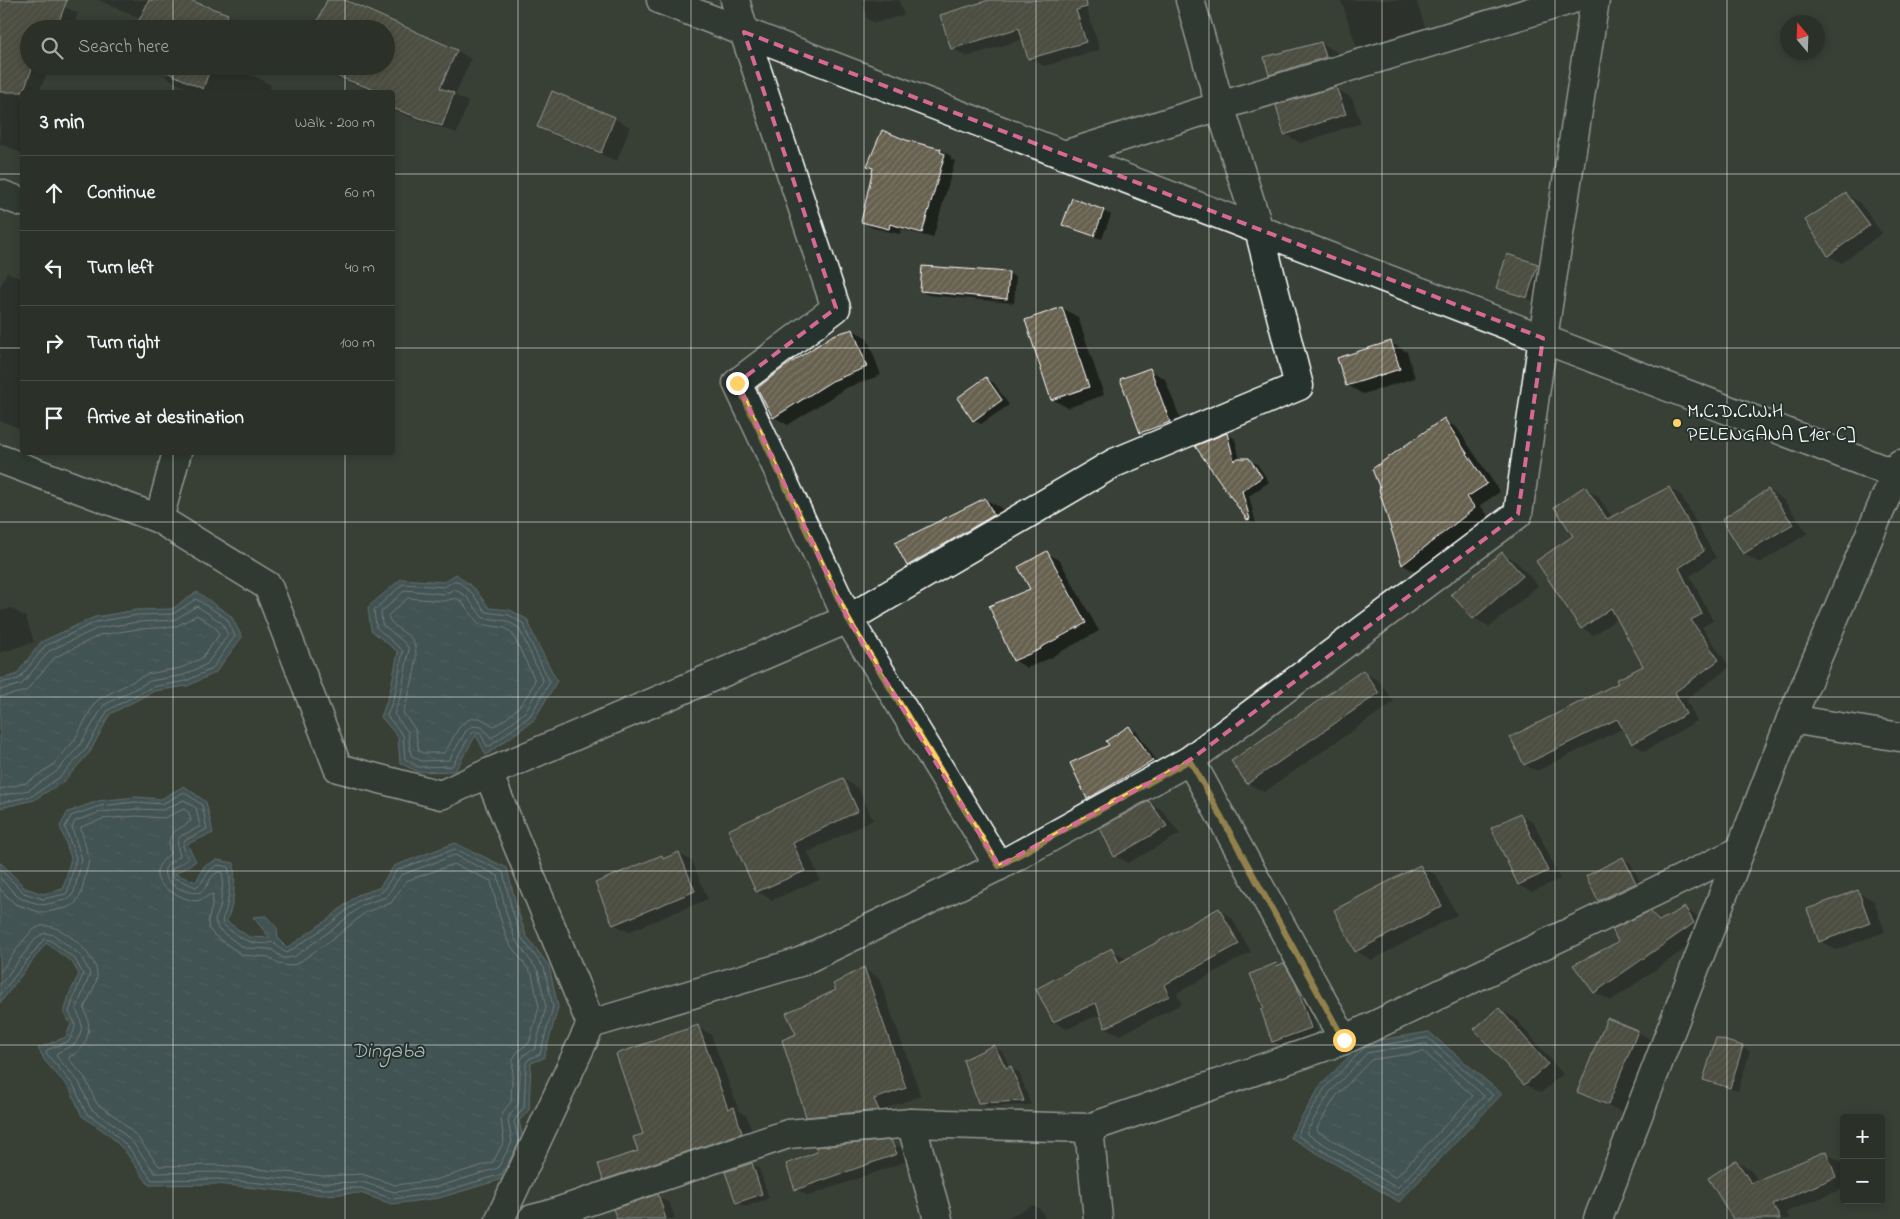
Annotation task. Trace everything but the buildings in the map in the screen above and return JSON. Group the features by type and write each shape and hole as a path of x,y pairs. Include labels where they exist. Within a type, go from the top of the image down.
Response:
{"street":[{"path":"661,0 1258,230 1899,471 1791,719 1738,852 1598,1219"},
{"path":"736,0 744,32 836,308 737,383 848,619 999,866"},
{"path":"0,459 159,519 268,586 338,768 441,795 488,773 848,619 1114,463 1299,386 1258,230 1190,0"},
{"path":"1064,155 1570,0"},
{"path":"591,1024 800,962 999,866 1190,760 1518,514 1595,0"},
{"path":"0,194 20,201"},
{"path":"159,519 176,455"},
{"path":"1791,719 1900,737"},
{"path":"1190,760 1344,1040"},
{"path":"488,773 591,1024 500,1219"},
{"path":"532,1219 548,1216 788,1134 911,1122 1089,1128 1344,1040 1738,852"},
{"path":"911,1122 938,1219"},
{"path":"1089,1128 1098,1219"}],"highlighted area":[{"path":"744,32 1543,338 1518,514 1190,760 999,866 848,619 737,383 836,308"}],"water":[{"path":"456,574 475,589 489,608 510,610 528,620 534,637 557,681 534,720 486,755 476,735 455,771 418,772 400,763 398,737 381,717 390,692 398,652 371,630 368,607 401,579 444,582"},
{"path":"197,592 231,616 242,637 215,673 187,686 154,691 110,714 90,752 64,781 34,800 0,808 0,679 16,675 41,642 95,617 137,610 172,609"},
{"name":"Dingaba","path":"184,786 206,802 213,833 187,844 196,861 175,874 196,882 204,866 217,860 234,863 233,900 226,921 249,937 270,938 253,917 266,916 277,928 278,939 287,948 327,920 357,895 379,888 394,866 455,843 507,868 517,909 526,935 549,966 558,1007 544,1058 531,1063 529,1110 519,1121 524,1143 506,1178 439,1198 392,1204 360,1193 323,1195 217,1184 149,1185 125,1151 108,1134 82,1116 70,1089 45,1061 38,1048 66,1037 71,1024 64,1014 69,995 79,974 72,962 46,943 0,1003 0,863 25,888 43,894 63,889 71,858 60,826 68,812 98,801 136,797 161,799"},
{"path":"1429,1032 1502,1094 1399,1202 1290,1137 1321,1085 1362,1043"}],"place":[{"name":"M.C.D.C.W.H PELENGANA [1er C]","path":"1677,423"}],"route":[{"path":"737,383 848,619 999,866 1190,760 1344,1040"}]}
